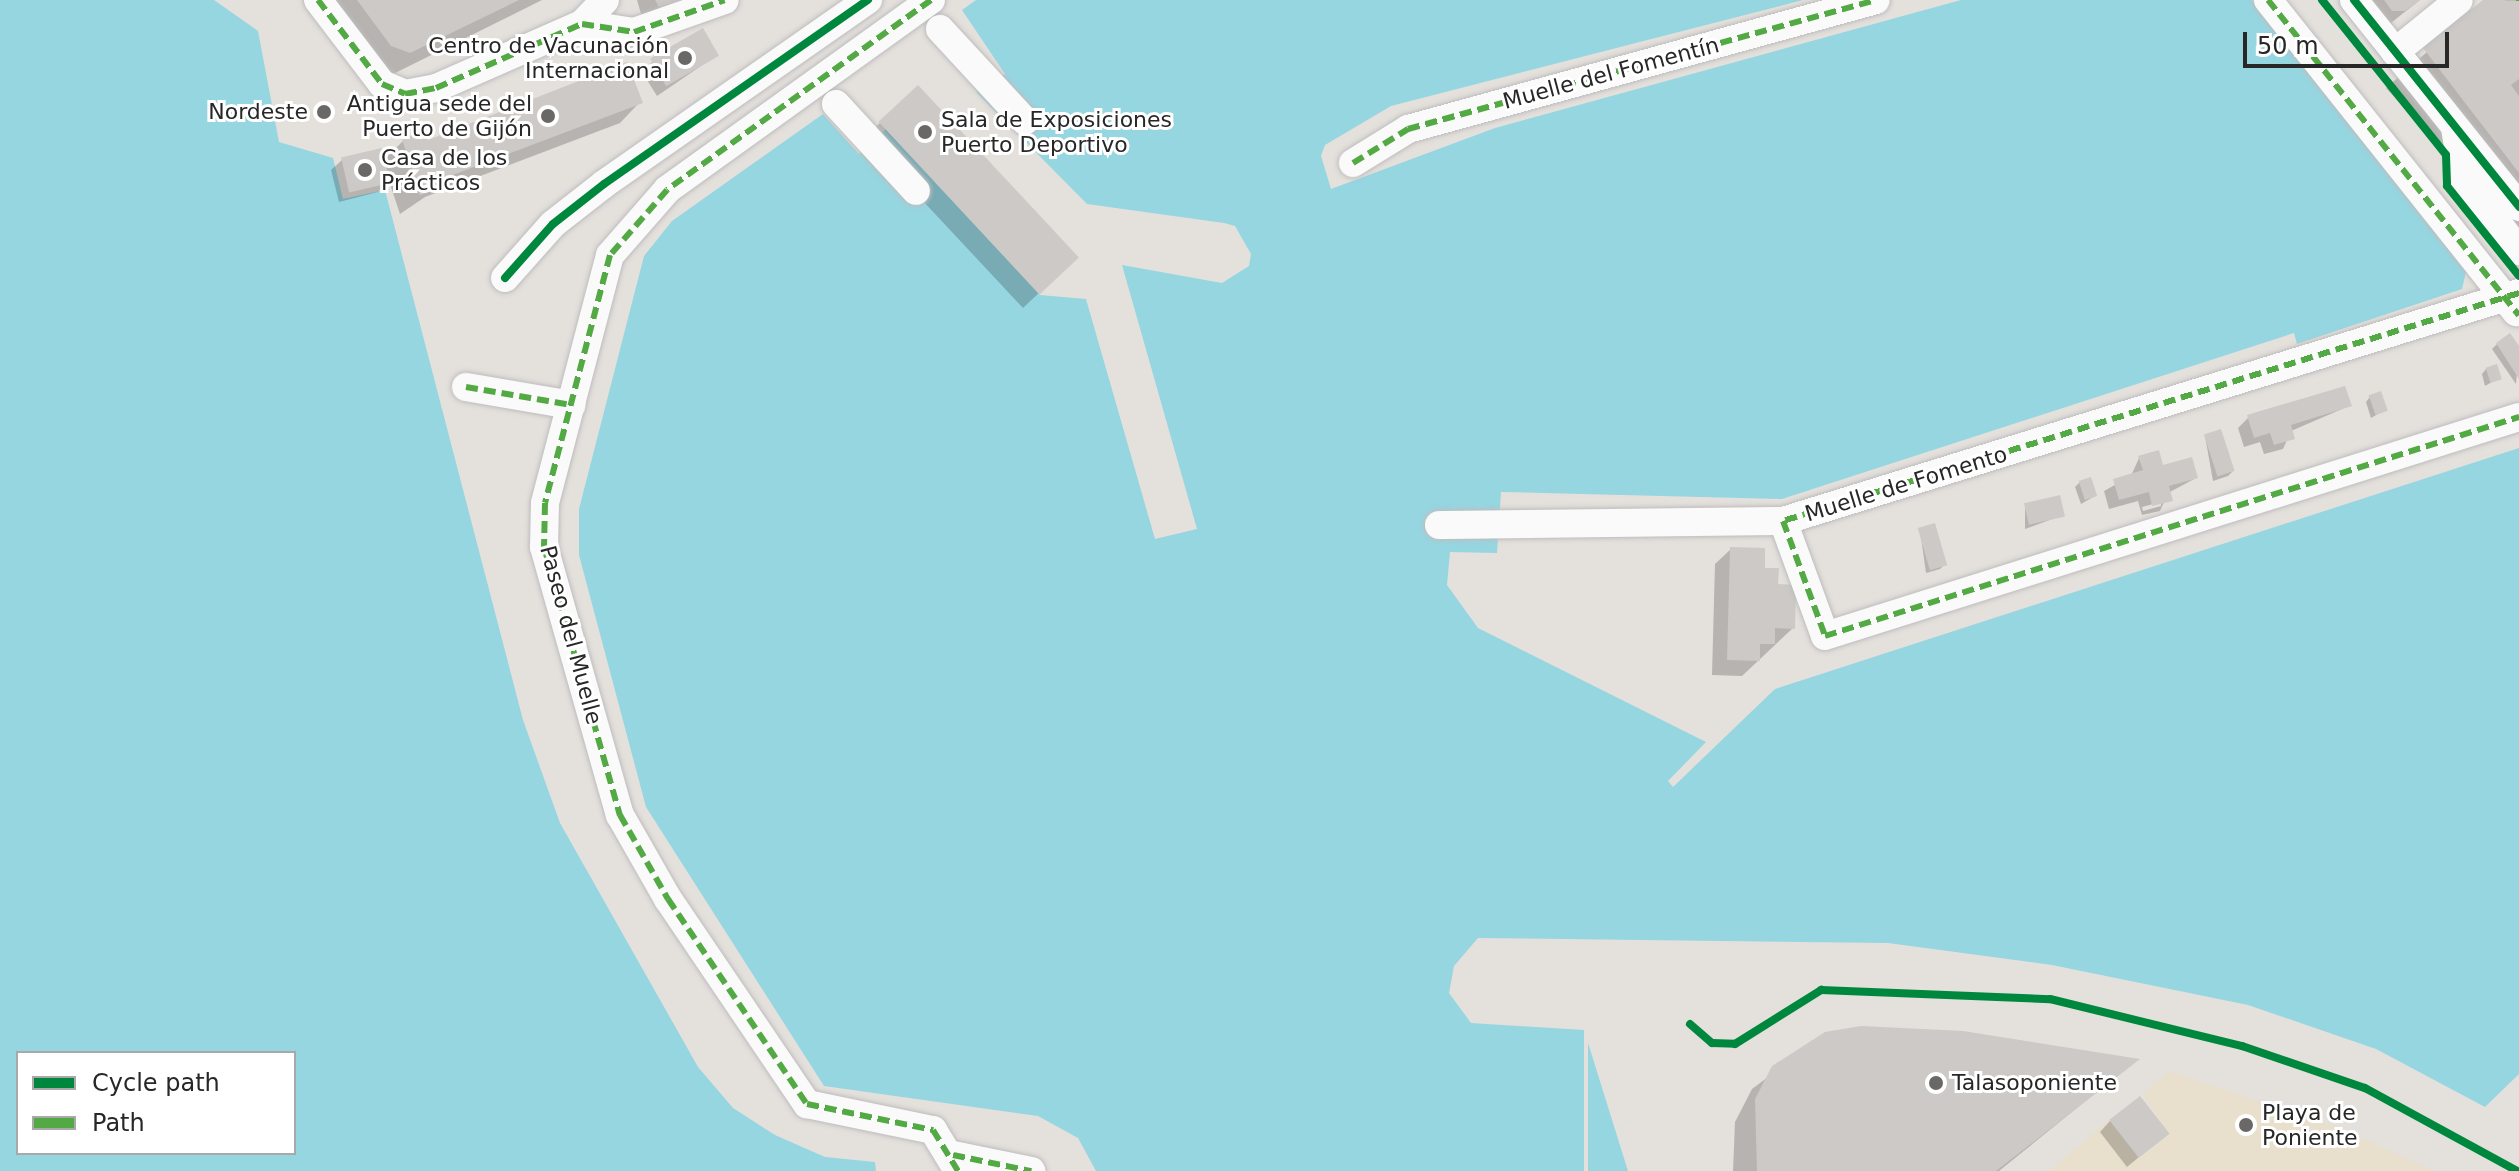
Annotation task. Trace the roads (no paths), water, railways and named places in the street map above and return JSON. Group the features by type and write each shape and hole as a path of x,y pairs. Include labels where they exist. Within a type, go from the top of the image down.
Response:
{"street":[{"path":"318,0 382,84 405,94 436,88 582,24 605,0"},
{"path":"582,24 634,32 725,0"},
{"path":"505,278 553,224 594,192 868,0"},
{"name":"Paseo del Muelle","path":"931,0 658,201 610,255 545,503 544,547 620,815 807,1104 933,1130 956,1163"},
{"name":"Muelle del Fomentín","path":"1353,163 1408,129 1876,0"},
{"path":"2268,0 2515,303"},
{"path":"2354,0 2519,207"},
{"path":"2395,52 2459,0"},
{"path":"940,29 1025,121"},
{"path":"836,104 916,191"},
{"path":"2455,127 2463,177 2519,251"},
{"name":"Muelle de Fomento","path":"2515,303 1783,521 1825,636 2519,417"},
{"path":"466,387 571,405"},
{"path":"1439,525 1783,521"},
{"path":"956,1163 1031,1171"}],"water":[{"path":"0,0 214,0 258,31 279,142 333,158 343,199 385,190 523,720 560,823 698,1067 733,1108 775,1135 825,1157 875,1162 876,1171 0,1171"},
{"path":"976,0 1803,0 1391,106 1325,145 1321,156 1331,189 1495,128 1961,0 2252,0 2467,268 2462,289 2297,344 2294,333 1782,499 1501,492 1497,553 1450,552 1447,585 1478,628 1706,742 1668,781 1673,787 1775,689 2519,448 2519,1074 2485,1107 2376,1049 2248,1005 2052,965 1888,943 1478,938 1454,966 1449,993 1471,1023 1584,1030 1628,1171 1096,1171 1078,1138 1038,1116 824,1086 646,807 579,555 579,509 644,256 672,221 823,114 859,154 886,129 1040,295 1086,299 1155,539 1197,529 1122,265 1222,283 1249,266 1251,254 1235,226 1087,204 976,92 1005,74 962,10"}],"place":[{"name":"Centro de Vacunación Internacional","path":"685,58"},
{"name":"Nordeste","path":"324,112"},
{"name":"Antigua sede del Puerto de Gijón","path":"548,116"},
{"name":"Sala de Exposiciones Puerto Deportivo","path":"925,132"},
{"name":"Casa de los Prácticos","path":"365,170"},
{"name":"Talasoponiente","path":"1936,1083"},
{"name":"Playa de Poniente","path":"2246,1125"}]}
